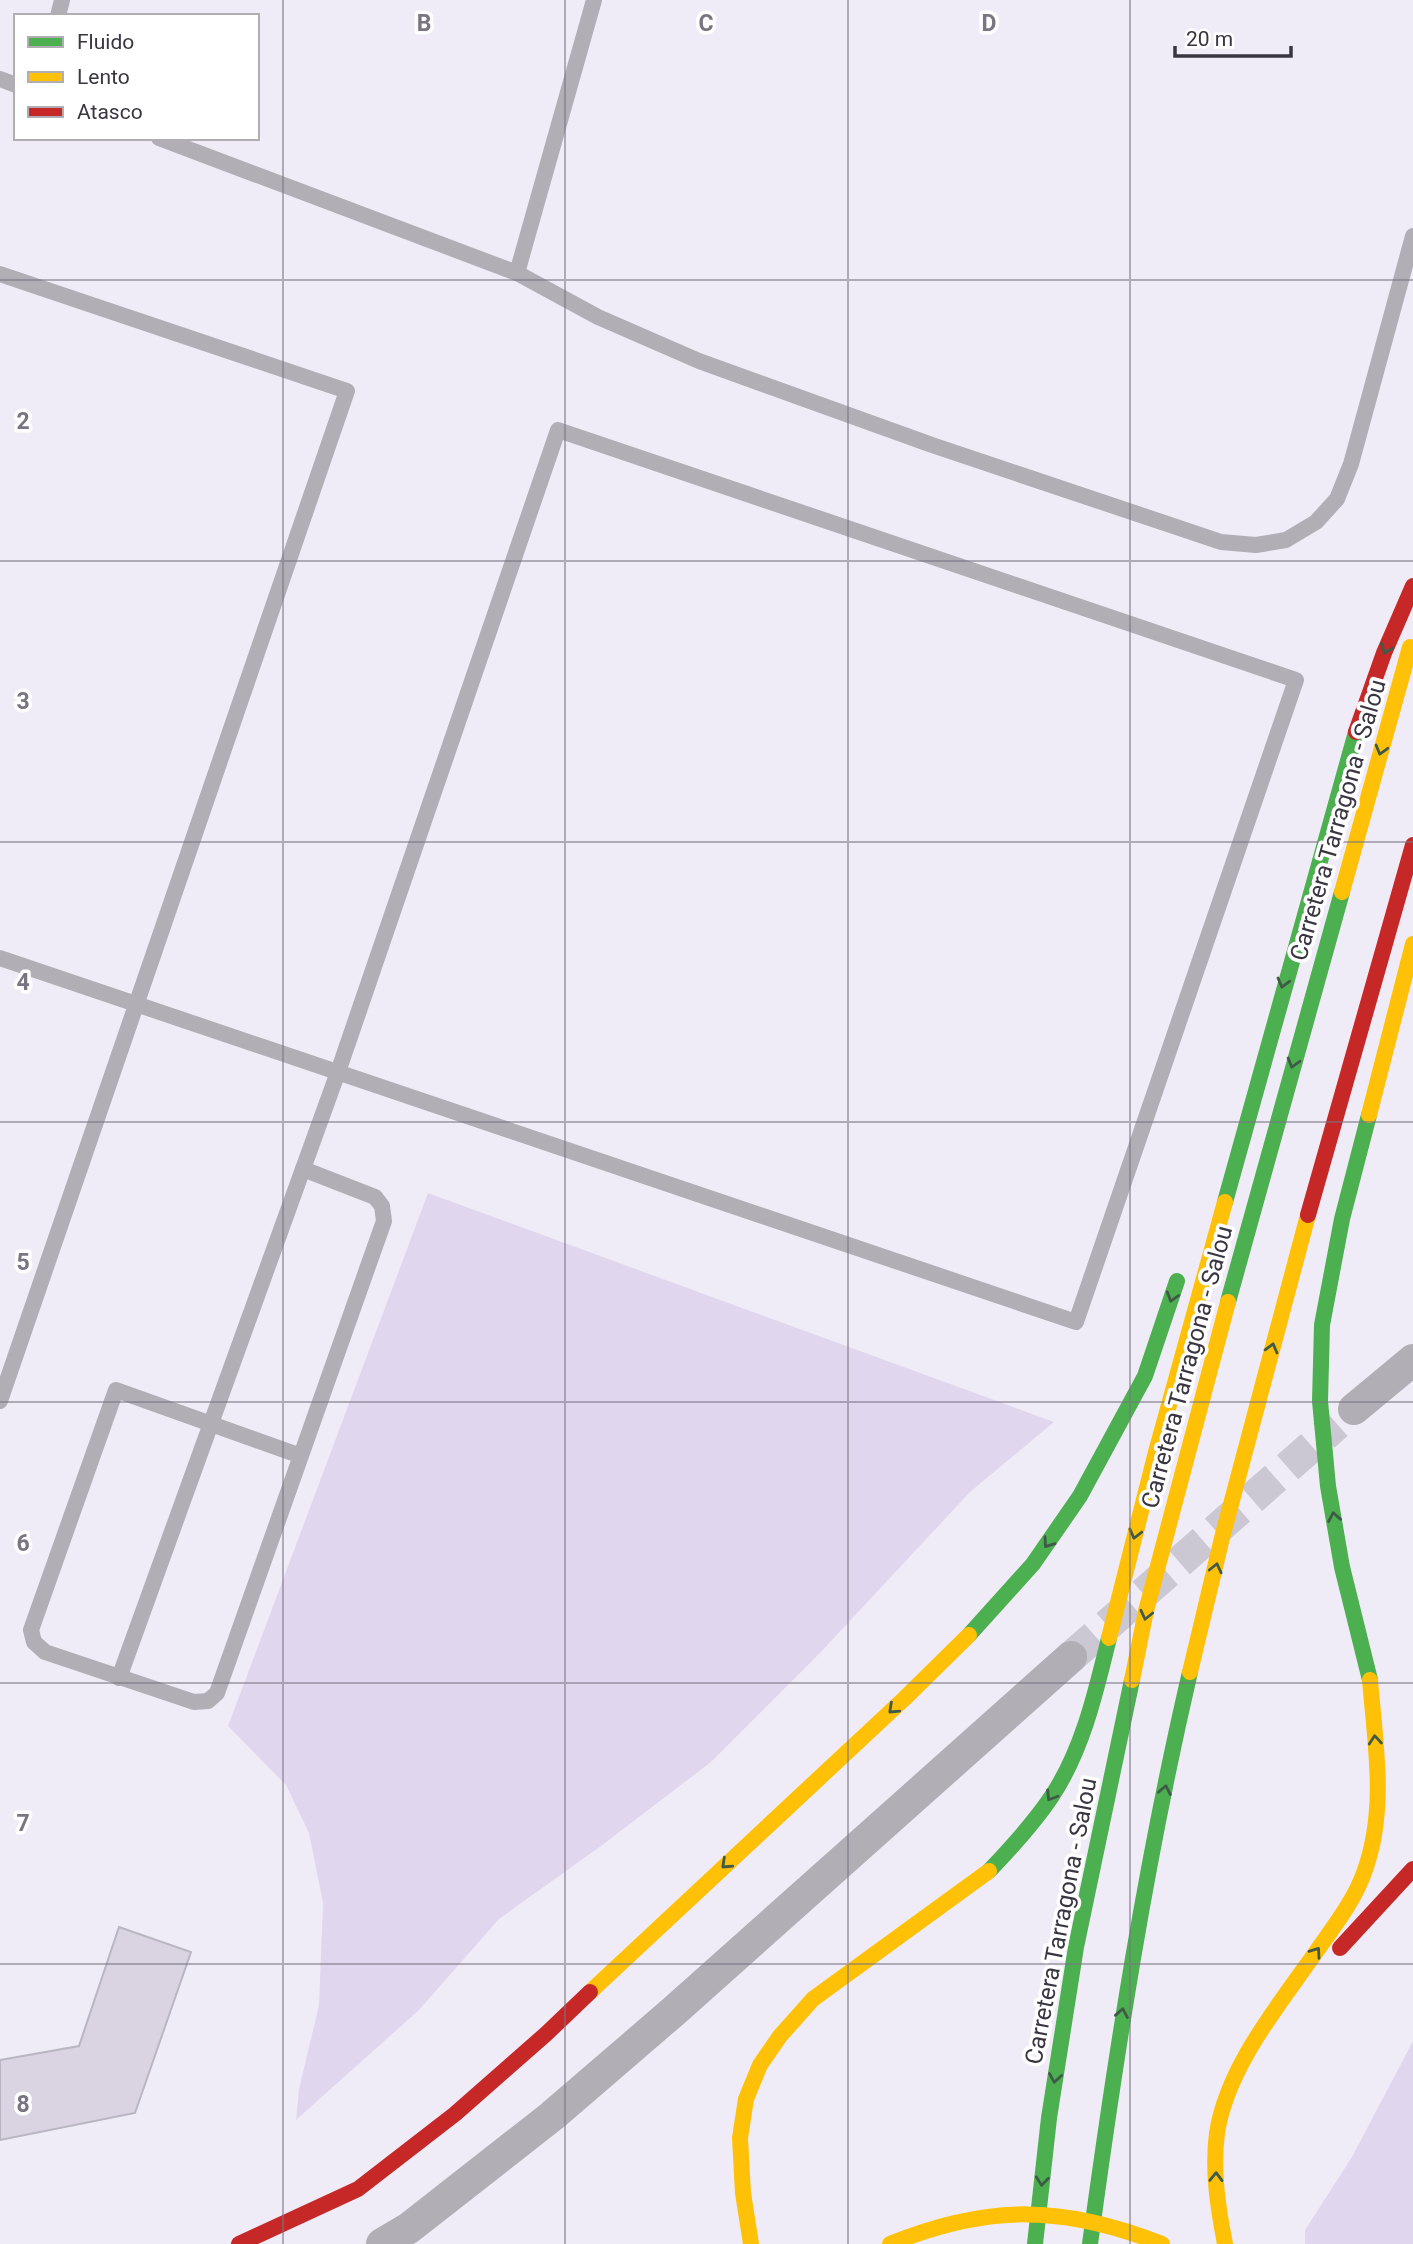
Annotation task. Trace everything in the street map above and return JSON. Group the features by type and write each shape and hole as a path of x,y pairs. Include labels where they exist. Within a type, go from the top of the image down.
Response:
{"main road":[{"path":"751,2244 743,2193 740,2138 746,2099 760,2066 780,2036 813,1999 982,1877 1023,1835 1053,1795 1073,1756 1095,1692 1159,1438 1343,768 1369,693 1413,586"},
{"name":"Carretera Tarragona - Salou","path":"1035,2244 1049,2118 1076,1947 1146,1611 1198,1408 1413,637"},
{"path":"1090,2244 1102,2129 1131,1961 1176,1734 1234,1489 1339,1103 1413,845"},
{"path":"1273,967 1310,884"},
{"path":"1225,2244 1216,2197 1217,2133 1227,2096 1250,2048 1346,1909 1366,1871 1377,1825 1378,1783 1370,1679 1342,1567 1328,1486 1320,1401 1322,1325 1342,1219 1413,944"},
{"path":"239,2244 358,2189 455,2115 546,2034 971,1633 1033,1564 1080,1496 1145,1377 1182,1264"},
{"path":"1250,2048 1413,1869"},
{"path":"890,2244 932,2227 962,2219 1022,2213 1083,2218 1141,2234 1162,2244"}],"street":[{"path":"1354,1409 1413,1360"},
{"path":"383,2244 409,2228 552,2116 1071,1657"}],"lane":[{"path":"517,273 594,0"},
{"path":"164,140 517,273 598,317 699,361 1026,477 1222,542 1256,545 1286,540 1315,522 1337,499 1351,464 1413,236"},
{"path":"0,274 347,391 0,1401"},
{"path":"0,958 138,1004 338,1072 1076,1322 1296,680 558,430 338,1072 119,1678"},
{"path":"301,1456 116,1390 32,1630 34,1642 45,1652 194,1702 208,1701 217,1693 301,1456 384,1221 382,1206 375,1197 303,1169"}],"shaded area":[{"path":"428,1193 1054,1422 970,1492 820,1653 711,1762 499,1919 419,2010 296,2120 299,2089 319,2005 323,1903 309,1833 286,1785 228,1726"},
{"path":"1413,2041 1413,2244 1305,2244 1305,2230 1352,2157"}],"building":[{"path":"119,1927 191,1952 135,2113 0,2140 0,2060 79,2046"}],"tunnel":[{"path":"1071,1657 1337,1424"}],"traffic: fast":[{"path":"1225,1202 1356,732"},
{"path":"1228,1302 1342,892"},
{"path":"1369,1115 1342,1219 1322,1325 1320,1401 1328,1486 1342,1567 1370,1680"},
{"path":"969,1635 1033,1564 1080,1496 1145,1376 1177,1281"},
{"path":"989,1871 1038,1816 1063,1778 1087,1719 1109,1638"},
{"path":"1090,2244 1133,1957 1159,1814 1190,1672"},
{"path":"1035,2244 1049,2118 1076,1947 1132,1680"}],"traffic: slow":[{"path":"1342,892 1410,647"},
{"path":"1369,1115 1413,944"},
{"path":"1109,1638 1156,1452 1225,1202"},
{"path":"1190,1672 1222,1538 1308,1215"},
{"path":"1132,1680 1146,1611 1228,1302"},
{"path":"590,1992 969,1635"},
{"path":"1225,2244 1215,2161 1217,2133 1231,2084 1271,2015 1350,1902 1361,1881 1372,1847 1378,1775 1370,1680"},
{"path":"751,2244 743,2193 740,2138 746,2099 760,2065 780,2036 813,1999 989,1871"},
{"path":"890,2244 960,2222 1026,2214 1092,2222 1162,2244"}],"traffic: jam":[{"path":"1356,732 1384,653 1413,586"},
{"path":"1308,1215 1413,845"},
{"path":"1340,1948 1413,1869"},
{"path":"239,2244 358,2189 455,2114 590,1992"}]}
